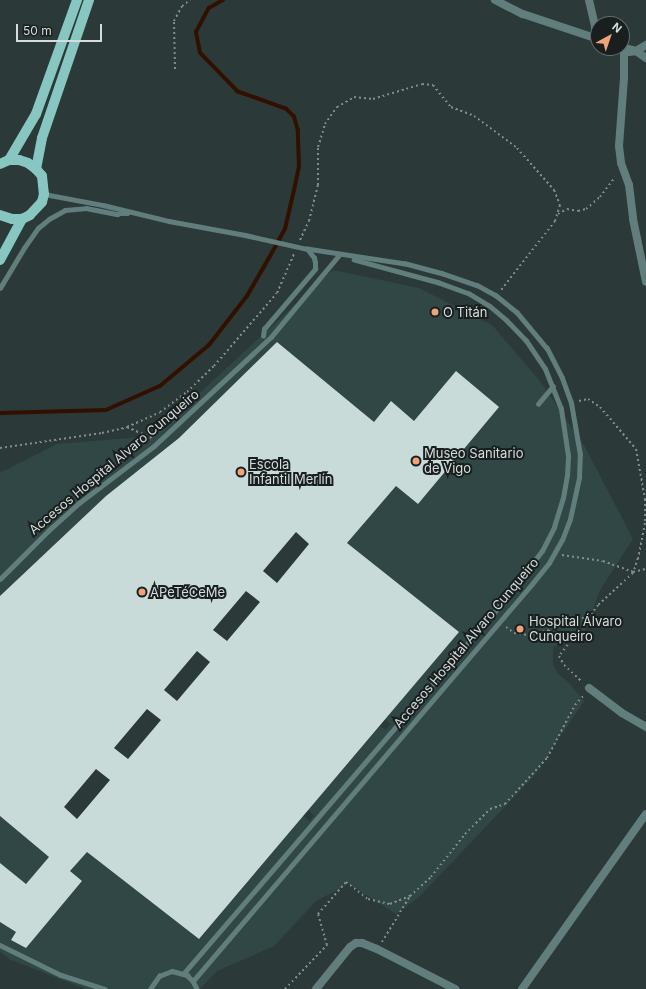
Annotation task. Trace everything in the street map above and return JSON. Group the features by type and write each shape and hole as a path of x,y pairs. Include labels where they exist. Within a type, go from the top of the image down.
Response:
{"main road":[{"path":"4,162 36,114 77,0"},
{"path":"36,169 42,138 89,0"},
{"path":"0,215 12,219 22,218 37,210 44,194 44,185 36,169 24,161 4,162"},
{"path":"0,260 22,218"}],"street":[{"path":"494,0 523,14 590,36"},
{"path":"589,0 593,16"},
{"path":"646,45 636,51 624,53 624,78 619,146 622,165 629,185 633,219 646,282"},
{"path":"630,49 636,51 646,58"},
{"path":"590,688 622,713 646,727"},
{"path":"522,989 646,814"},
{"path":"316,989 350,946 356,943 362,943 377,949 455,989"}],"lane":[{"name":"Accesos Hospital Alvaro Cunqueiro","path":"44,194 103,205 133,213 307,249 406,264 443,274 478,286 496,296 517,313 547,349 562,378 571,403 580,455 579,478 570,519 562,540 555,552 532,584 500,622 193,981"},
{"name":"Accesos Hospital Alvaro Cunqueiro","path":"0,288 38,228 49,219 65,210 86,208 117,214 133,213"},
{"path":"263,336 264,329 315,269 316,263 307,249"},
{"name":"Accesos Hospital Alvaro Cunqueiro","path":"184,973 492,615 542,551 554,527 563,498 567,476 566,434 561,409 545,369 526,341 507,321 489,306 469,294 439,283 339,255"},
{"name":"Accesos Hospital Alvaro Cunqueiro","path":"0,579 48,531 79,503 158,443 271,338 339,255"},
{"path":"538,404 553,386"},
{"path":"0,945 61,975 105,989"},
{"path":"150,989 154,981 165,972 172,970 184,973 193,981 196,989"}],"path":[{"path":"175,69 174,21 182,6 190,0"},
{"path":"299,243 309,221 318,185 318,147 326,124 337,107 354,97 373,99 422,84 433,85 451,107 474,116 517,148 554,190 560,205 555,221 496,296"},
{"path":"557,215 567,209 578,211 593,204 618,174 622,165"},
{"path":"0,448 80,437 127,427 160,412 187,392 214,366 277,294 296,250"},
{"path":"571,403 588,399 600,407 636,449 645,499 645,523 638,558 633,572"},
{"path":"127,427 148,435 158,443"},
{"path":"555,552 566,556 603,561 633,572"},
{"path":"285,989 327,945 318,914 346,882 368,899 390,904 410,896 431,877 465,834 490,809 505,804 547,758 576,705 590,688 564,665 559,656 607,595 633,572 646,569"},
{"path":"500,622 514,633 528,635 590,616"},
{"path":"377,949 410,896"}],"shaded area":[{"name":"Hospital Álvaro Cunqueiro","path":"333,270 419,288 492,325 540,381 585,447 633,539 600,590 584,634 553,647 553,664 558,674 570,684 584,701 533,777 419,897 396,914 349,884 316,901 274,946 217,971 200,989 86,989 11,960 0,952 0,922 16,932 26,947 82,882 70,871 96,840 95,858 199,939 224,909 192,867 232,901 258,869 213,831 265,860 303,816 310,821 314,815 308,810 380,726 386,730 390,724 385,719 458,632 344,547 396,486 418,504 414,421 391,401 374,422 277,342 179,438 106,496 0,596 0,473 57,444 153,436"},
{"path":"0,816 49,857 26,884 0,863"}],"building":[{"path":"277,342 374,422 391,401 414,421 456,371 499,407 418,504 396,486 347,543 459,632 199,939 87,852 70,871 82,881 26,948 11,940 16,932 0,922 0,863 26,884 49,857 0,816 0,596 106,496 179,438","holes":["296,532 309,544 277,583 263,571","246,591 260,602 227,641 213,630","197,651 210,662 177,701 164,690","147,709 161,720 128,759 114,748","96,769 110,780 77,819 64,807"]}],"waterway":[{"path":"0,413 106,410 160,386 209,345 247,296 285,229 299,167 298,131 294,117 286,109 238,92 200,53 196,32 209,8 223,0"}],"place":[{"name":"O Titán","path":"435,312"},
{"name":"Museo Sanitario de Vigo","path":"416,461"},
{"name":"Escola Infantil Merlín","path":"241,472"},
{"name":"APeTéCeMe","path":"142,592"},
{"name":"Hospital Álvaro Cunqueiro","path":"520,629"}]}
